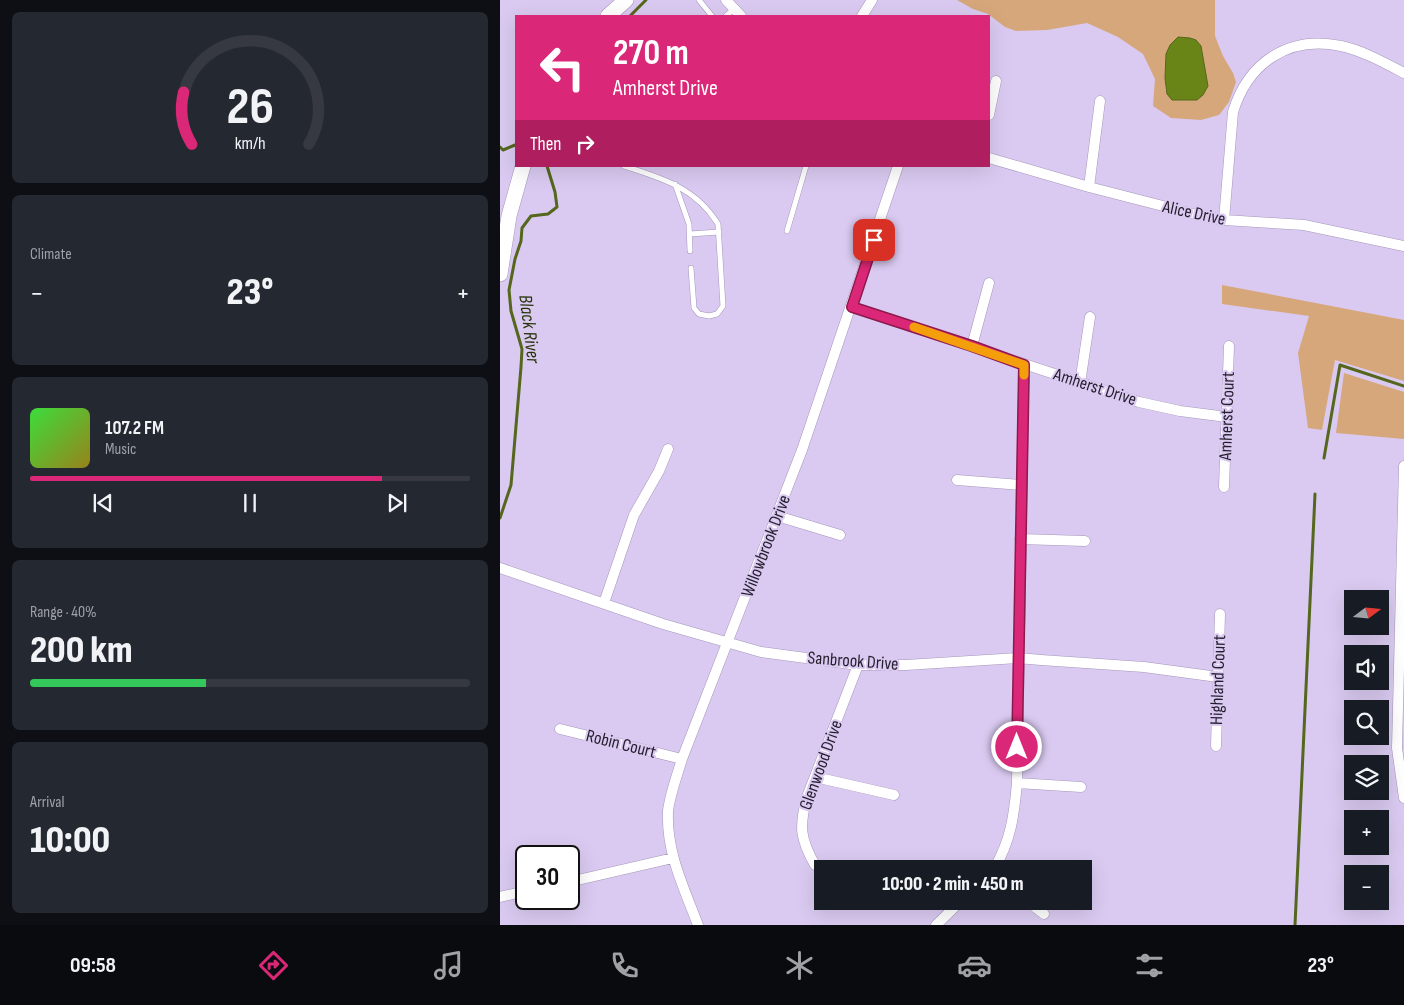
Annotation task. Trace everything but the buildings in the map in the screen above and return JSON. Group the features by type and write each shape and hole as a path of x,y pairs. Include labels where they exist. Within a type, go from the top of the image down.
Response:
{"street":[{"path":"609,15 626,0"},
{"path":"726,0 738,13"},
{"path":"863,15 872,0"},
{"path":"1224,220 1232,112 1237,96 1245,82 1261,64 1287,49 1318,43 1341,46 1404,73"},
{"path":"990,110 996,81"},
{"path":"1089,187 1100,101"},
{"name":"Alice Drive","path":"990,158 1089,187 1194,214 1224,220 1304,225 1404,246"},
{"path":"500,274 509,216 523,167"},
{"name":"Willowbrook Drive","path":"698,925 673,858 668,835 668,810 682,760 802,450 852,307 898,167"},
{"path":"972,346 989,283"},
{"name":"Amherst Drive","path":"852,307 1024,365 1163,408 1227,417"},
{"path":"1080,383 1090,317"},
{"name":"Amherst Court","path":"1224,487 1229,346"},
{"path":"999,860 1011,830 1017,783 1024,365"},
{"path":"604,603 634,515 659,471 668,449"},
{"path":"1404,466 1397,748 1404,798"},
{"path":"957,480 1021,485"},
{"path":"777,516 840,535"},
{"path":"1020,539 1085,541"},
{"name":"Sanbrook Drive","path":"500,568 663,624 727,644 761,652 858,665 906,665 1018,658 1135,667 1218,677"},
{"name":"Highland Court","path":"1216,746 1220,614"},
{"name":"Glenwood Drive","path":"814,863 808,854 801,830 802,817 815,777 858,665"},
{"name":"Robin Court","path":"560,728 682,760"},
{"path":"815,777 894,795"},
{"path":"1017,783 1081,787"},
{"path":"580,879 673,858"},
{"path":"500,897 515,894"},
{"path":"936,925 952,910"},
{"path":"1039,910 1044,914"}],"lane":[{"path":"699,0 711,15"},
{"path":"627,167 675,183 712,214 718,224 722,306 717,314 709,316 699,314 694,308 691,268"},
{"path":"787,231 806,167"},
{"path":"675,183 688,217 690,251"},
{"path":"690,234 718,232"}],"shaded area":[{"path":"957,0 1215,0 1215,36 1236,82 1229,102 1219,115 1201,120 1171,118 1153,106 1155,79 1143,54 1118,37 1087,23 1047,30 1016,31 1005,27 990,15 973,9"},
{"path":"1178,37 1196,40 1201,46 1208,86 1203,95 1197,100 1172,100 1167,94 1165,78 1166,54 1170,45"},
{"path":"1222,285 1404,320 1404,381 1335,360 1322,430 1308,428 1298,353 1309,316 1222,304"},
{"path":"1344,373 1404,392 1404,439 1336,433"}],"waterway":[{"path":"631,15 646,0"},
{"name":"Black River","path":"500,147 503,150 515,145"},
{"name":"Black River","path":"500,518 511,485 522,349 511,311 509,290 515,259 521,241 522,228 531,216 548,214 557,207 555,192 547,167"},
{"path":"1324,458 1340,365 1404,386"},
{"path":"1295,925 1315,494"}],"slow traffic":[{"path":"914,327 1024,365 1024,375"}],"route":[{"path":"874,240 852,307 1024,365 1017,747"}]}
